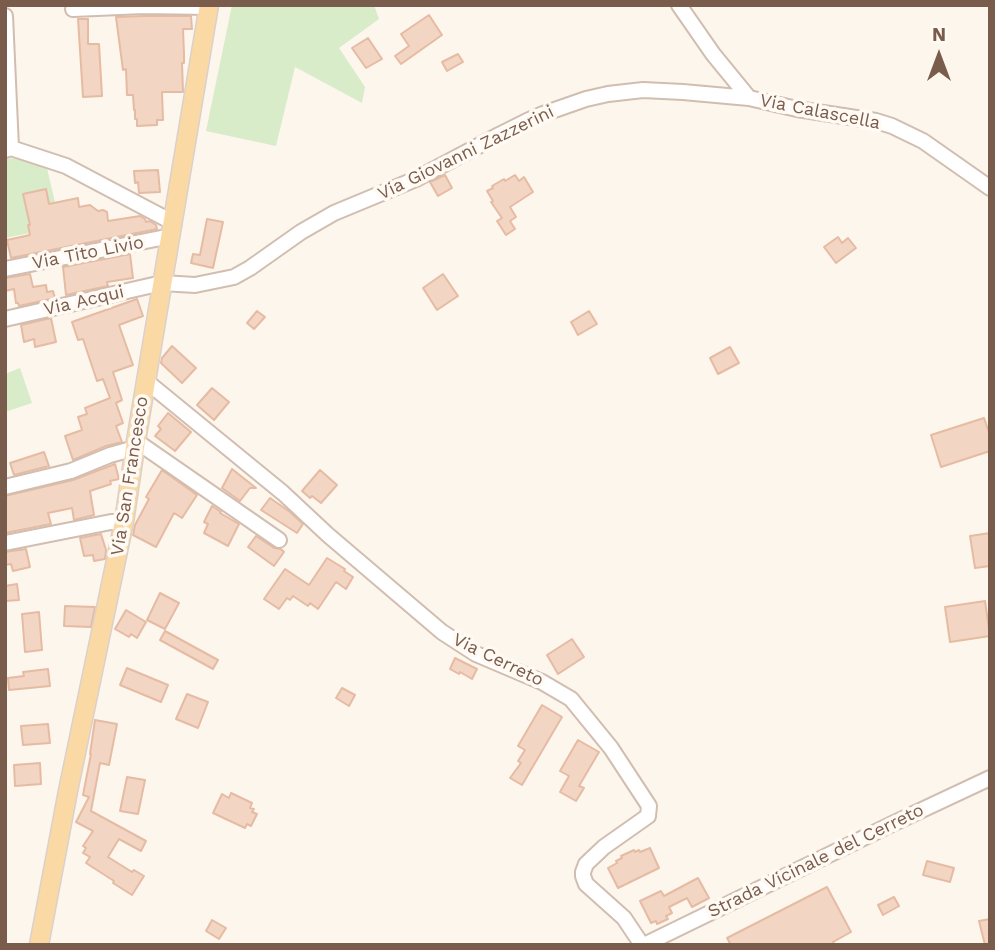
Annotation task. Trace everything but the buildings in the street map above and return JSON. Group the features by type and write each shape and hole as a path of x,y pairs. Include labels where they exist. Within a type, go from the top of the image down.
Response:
{"main road":[{"name":"Via San Francesco","path":"39,945 124,522 209,6"}],"street":[{"name":"Via Calascella","path":"679,5 713,54 749,98 892,126 923,141 990,188"},
{"path":"73,9 209,6"},
{"path":"5,16 8,149 66,166 172,230"},
{"name":"Via Giovanni Zazzerini","path":"162,284 200,285 239,274 326,217 416,179 527,121 586,99 643,90 749,98"},
{"name":"Via Tito Livio","path":"5,269 172,230"},
{"name":"Via Acqui","path":"5,319 162,284"},
{"name":"Via Cerreto","path":"146,381 283,494 442,632 476,654 550,686 576,704 611,748 649,806 648,816 604,847 586,864 583,872 586,884 624,918 643,945"},
{"path":"5,487 71,471 135,445 279,540"},
{"path":"5,543 111,522 124,522"},
{"name":"Strada Vicinale del Cerreto","path":"643,945 990,778"}],"green space":[{"path":"232,5 374,5 379,19 339,48 365,87 362,103 295,67 276,146 206,131"},
{"path":"5,158 34,159 46,164 61,227 5,238"},
{"path":"20,368 32,403 5,412 5,374"}]}
